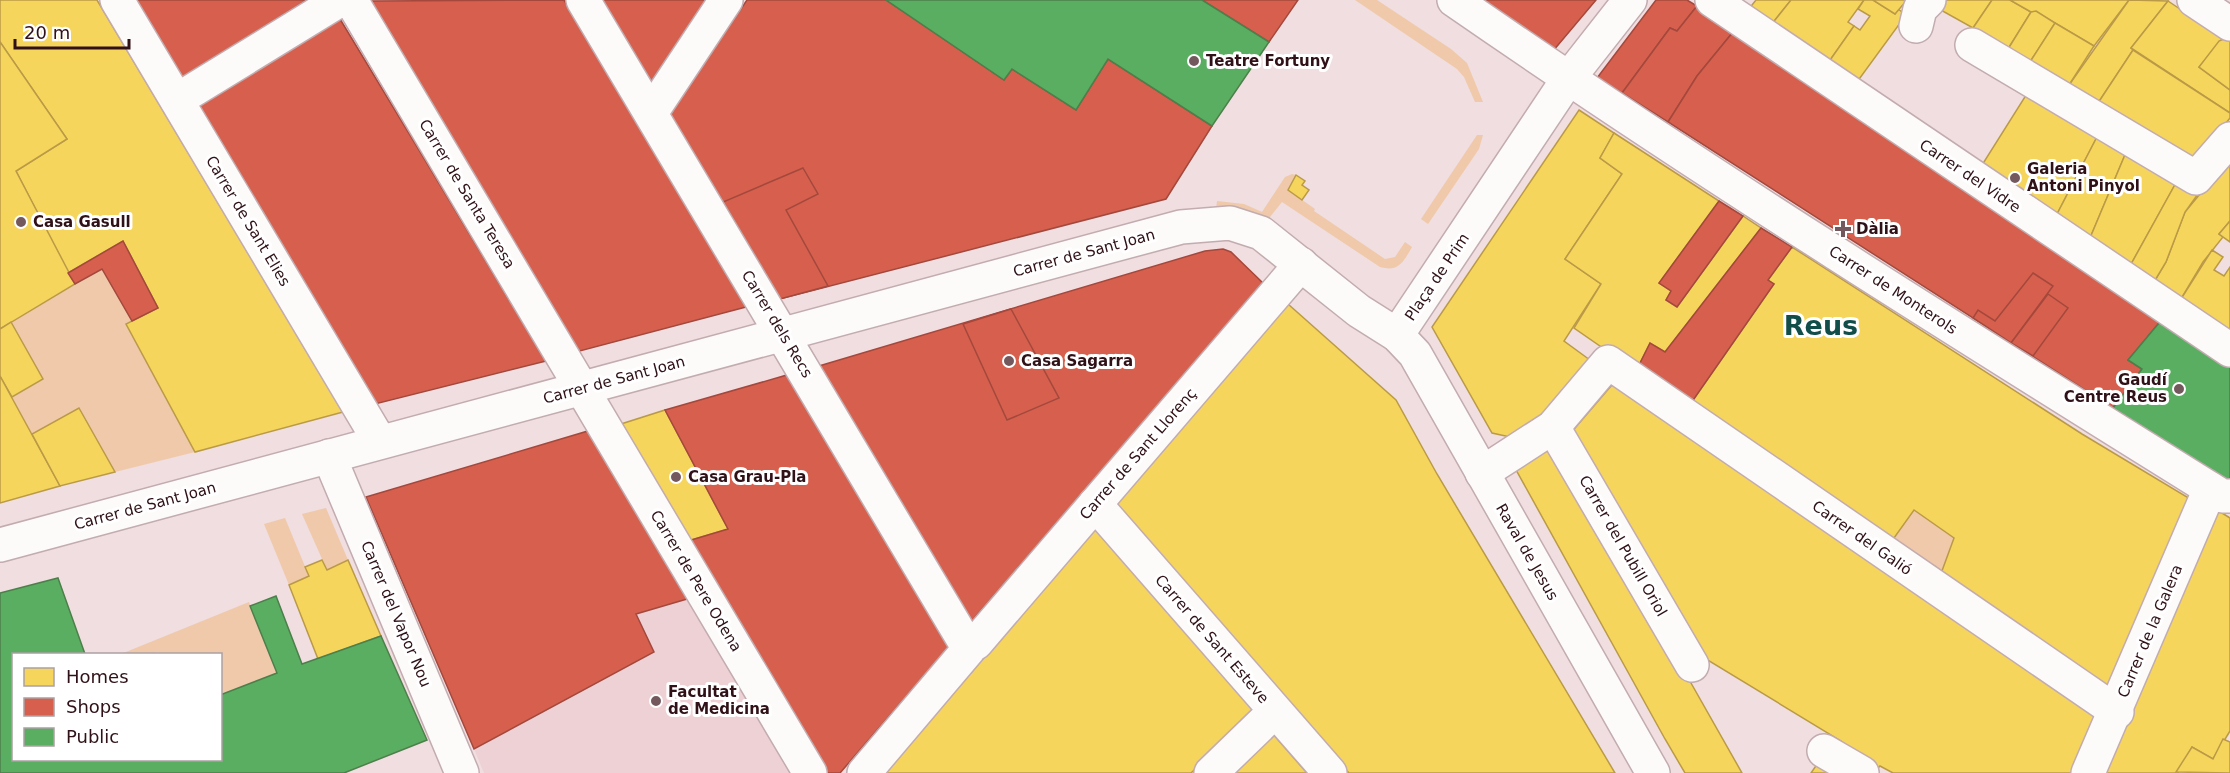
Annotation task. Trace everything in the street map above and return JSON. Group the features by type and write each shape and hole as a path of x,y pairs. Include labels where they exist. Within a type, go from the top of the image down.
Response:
{"street":[{"name":"Carrer de Sant Elies","path":"117,0 380,442"},
{"path":"177,100 340,0"},
{"name":"Carrer de Santa Teresa","path":"351,0 582,389"},
{"name":"Carrer dels Recs","path":"583,0 972,646"},
{"path":"651,113 726,0"},
{"name":"Carrer de Monterols","path":"1454,0 1568,79 1946,325 2220,493"},
{"name":"Plaça de Prim","path":"1230,223 1261,233 1359,311 1397,335 1568,79 1630,0"},
{"name":"Carrer del Vidre","path":"1712,0 2230,350"},
{"path":"1972,45 2196,178 2230,139"},
{"name":"Carrer de Sant Joan","path":"0,545 1181,227 1230,223"},
{"name":"Carrer de Sant Llorenç","path":"864,773 1301,264"},
{"name":"Raval de Jesus","path":"1397,335 1415,354 1653,773"},
{"name":"Carrer del Galió","path":"1553,427 1608,362 2117,712"},
{"name":"Carrer de Pere Odena","path":"582,389 810,773"},
{"path":"1482,473 1553,427"},
{"name":"Carrer del Pubill Oriol","path":"1553,427 1692,665"},
{"name":"Carrer del Vapor Nou","path":"329,456 452,770"},
{"name":"Carrer de la Galera","path":"2088,773 2220,493"},
{"name":"Carrer de Sant Esteve","path":"1095,504 1330,773"},
{"path":"1211,773 1275,711"},
{"path":"1824,751 1862,773"}],"shaded area":[{"path":"1355,0 1377,0 1451,49 1467,63 1483,102 1475,102 1464,77 1457,69"},
{"path":"1477,135 1483,135 1479,149 1428,224 1421,219"},
{"path":"1296,175 1288,190 1315,209 1314,211 1385,259 1395,257 1405,242 1412,247 1403,262 1396,267 1380,267 1282,202 1266,222 1216,209 1217,201 1244,204 1262,212 1285,177"},
{"path":"102,269 132,321 126,324 195,452 115,472 79,408 32,434 12,397 43,379 11,322"},
{"path":"326,508 348,560 327,570 302,514"},
{"path":"1914,510 1954,538 1939,579 1889,545"},
{"path":"285,518 309,576 289,585 264,524"},
{"name":"Facultat de Medicina","path":"687,599 790,773 484,773 474,749 654,652 636,614"},
{"path":"249,602 277,673 222,695 222,653 123,653"}],"building: Homes":[{"path":"0,0 97,0 343,412 195,452 126,324 158,308 123,241 68,273 16,171 67,139 0,42"},
{"path":"1756,0 1791,0 1771,25 1748,10"},
{"path":"1791,0 1864,0 1848,22 1854,26 1828,63 1771,25"},
{"path":"1864,0 1873,0 1895,14 1898,9 1906,15 1857,82 1828,63 1854,26 1860,30 1870,16 1858,9"},
{"path":"1873,0 1907,0 1895,14"},
{"path":"1946,0 1992,0 1973,28 1939,9"},
{"path":"1992,0 2010,0 2031,12 2008,49 1973,28"},
{"path":"2010,0 2129,0 2094,46 2038,13 2031,12"},
{"path":"2129,0 2168,1 2131,48 2133,50 2098,103 2069,85"},
{"path":"2168,1 2223,38 2199,67 2230,90 2230,113 2131,48"},
{"path":"2036,11 2055,23 2030,62 2008,49 2031,12"},
{"path":"2055,23 2094,46 2069,85 2030,62"},
{"path":"2230,38 2230,90 2199,67 2219,41"},
{"name":"Casa Gasull","path":"0,42 67,139 16,171 75,284 0,329"},
{"path":"2133,50 2230,113 2230,118 2194,162 2098,103"},
{"path":"2028,92 2098,135 2056,216 1982,165"},
{"path":"1579,110 1614,133 1600,158 1622,174 1565,259 1601,284 1564,341 1590,360 1544,413 1510,437 1492,433 1432,327"},
{"path":"1614,133 1719,201 1659,283 1671,291 1666,300 1677,307 1743,216 1761,228 1665,352 1650,343 1636,371 1574,328 1601,284 1565,259 1622,174 1600,158"},
{"path":"2098,135 2127,150 2090,238 2056,216"},
{"path":"2127,150 2177,181 2130,266 2090,238"},
{"path":"2230,158 2230,221 2219,234 2223,237 2203,262 2181,299 2154,282 2166,262 2185,212"},
{"path":"1296,175 1305,181 1302,185 1309,190 1302,200 1288,190"},
{"path":"2177,181 2198,194 2185,212 2166,262 2154,282 2130,266"},
{"path":"2230,221 2230,242 2219,234"},
{"path":"1792,247 2082,434 2192,500 2110,697 1939,579 1954,538 1914,510 1889,545 1689,406 1774,284 1768,280"},
{"path":"2212,250 2223,257 2214,270 2224,276 2230,267 2230,333 2181,299"},
{"path":"1288,304 1396,400 1437,474 1615,773 1349,773 1113,507"},
{"path":"11,322 43,379 12,397 0,376 0,329"},
{"path":"0,376 60,486 0,503"},
{"path":"1617,379 2092,708 2097,722 2073,773 1893,773 1880,766 1876,770 1841,741 1696,653 1569,435"},
{"path":"79,408 115,472 60,486 32,434"},
{"name":"Casa Grau-Pla","path":"665,410 728,529 688,541 621,424"},
{"path":"1554,444 1742,773 1685,773 1665,739 1515,468"},
{"path":"2214,508 2230,518 2230,731 2213,759 2192,747 2178,773 2102,773"},
{"path":"1095,528 1255,711 1191,773 885,773"},
{"path":"322,560 327,570 348,560 381,636 318,659 289,585 309,576 305,567"},
{"path":"1273,734 1307,773 1232,773"},
{"path":"2223,739 2230,742 2230,773 2176,772 2192,747 2213,759"},
{"path":"1820,760 1841,773 1811,773"}],"building: Shops":[{"path":"134,0 307,0 181,78"},
{"path":"564,0 746,307 576,352 370,1"},
{"path":"602,0 706,0 651,82"},
{"path":"747,0 886,0 1004,80 1012,69 1076,110 1108,59 1212,126 1166,199 780,299 669,114"},
{"path":"1202,0 1298,0 1269,42"},
{"path":"1481,0 1596,0 1553,51"},
{"path":"1656,0 1687,0 1697,6 1677,31 1670,28 1622,93 1597,78"},
{"path":"1697,6 1733,32 1697,76 1668,122 1622,93 1670,28 1677,31"},
{"path":"340,19 546,361 375,404 197,105"},
{"path":"1733,32 2164,317 2128,360 2142,369 2113,408 1668,122 1697,76"},
{"path":"803,168 818,194 786,210 828,286 780,299 723,202"},
{"path":"1719,201 1743,216 1677,307 1666,300 1671,291 1659,283"},
{"path":"1761,228 1792,247 1768,280 1774,284 1689,406 1636,371 1650,343 1665,352"},
{"path":"123,241 158,308 132,321 102,269 75,284 68,273"},
{"path":"1223,249 1231,252 1264,284 970,623 819,366 1205,251"},
{"path":"2033,273 2053,286 2011,343 1973,318 1978,310 1995,321"},
{"path":"2048,294 2068,308 2033,356 2011,343"},
{"name":"Casa Sagarra","path":"1011,309 1059,398 1007,420 963,324"},
{"path":"787,375 949,647 840,773 827,773 688,541 728,529 665,410"},
{"path":"588,431 687,599 636,614 654,652 474,749 366,497"}],"building: Public":[{"path":"886,0 1202,0 1269,42 1212,126 1108,59 1076,110 1012,69 1004,80"},
{"name":"Gaudí Centre Reus","path":"2164,317 2230,365 2230,483 2113,408 2142,369 2128,360"},
{"path":"58,578 85,653 12,653 12,761 222,761 222,694 277,673 250,606 276,596 302,664 381,636 427,740 344,773 0,773 0,593"}],"place":[{"name":"Teatre Fortuny","path":"1194,61"},
{"name":"Galeria Antoni Pinyol","path":"2015,178"},
{"name":"Casa Gasull","path":"21,222"},
{"name":"Dàlia","path":"1843,229"},
{"name":"Casa Sagarra","path":"1009,361"},
{"name":"Gaudí Centre Reus","path":"2179,389"},
{"name":"Casa Grau-Pla","path":"676,477"},
{"name":"Facultat de Medicina","path":"656,701"}],"district":[{"name":"Reus","path":"1821,325"}]}
